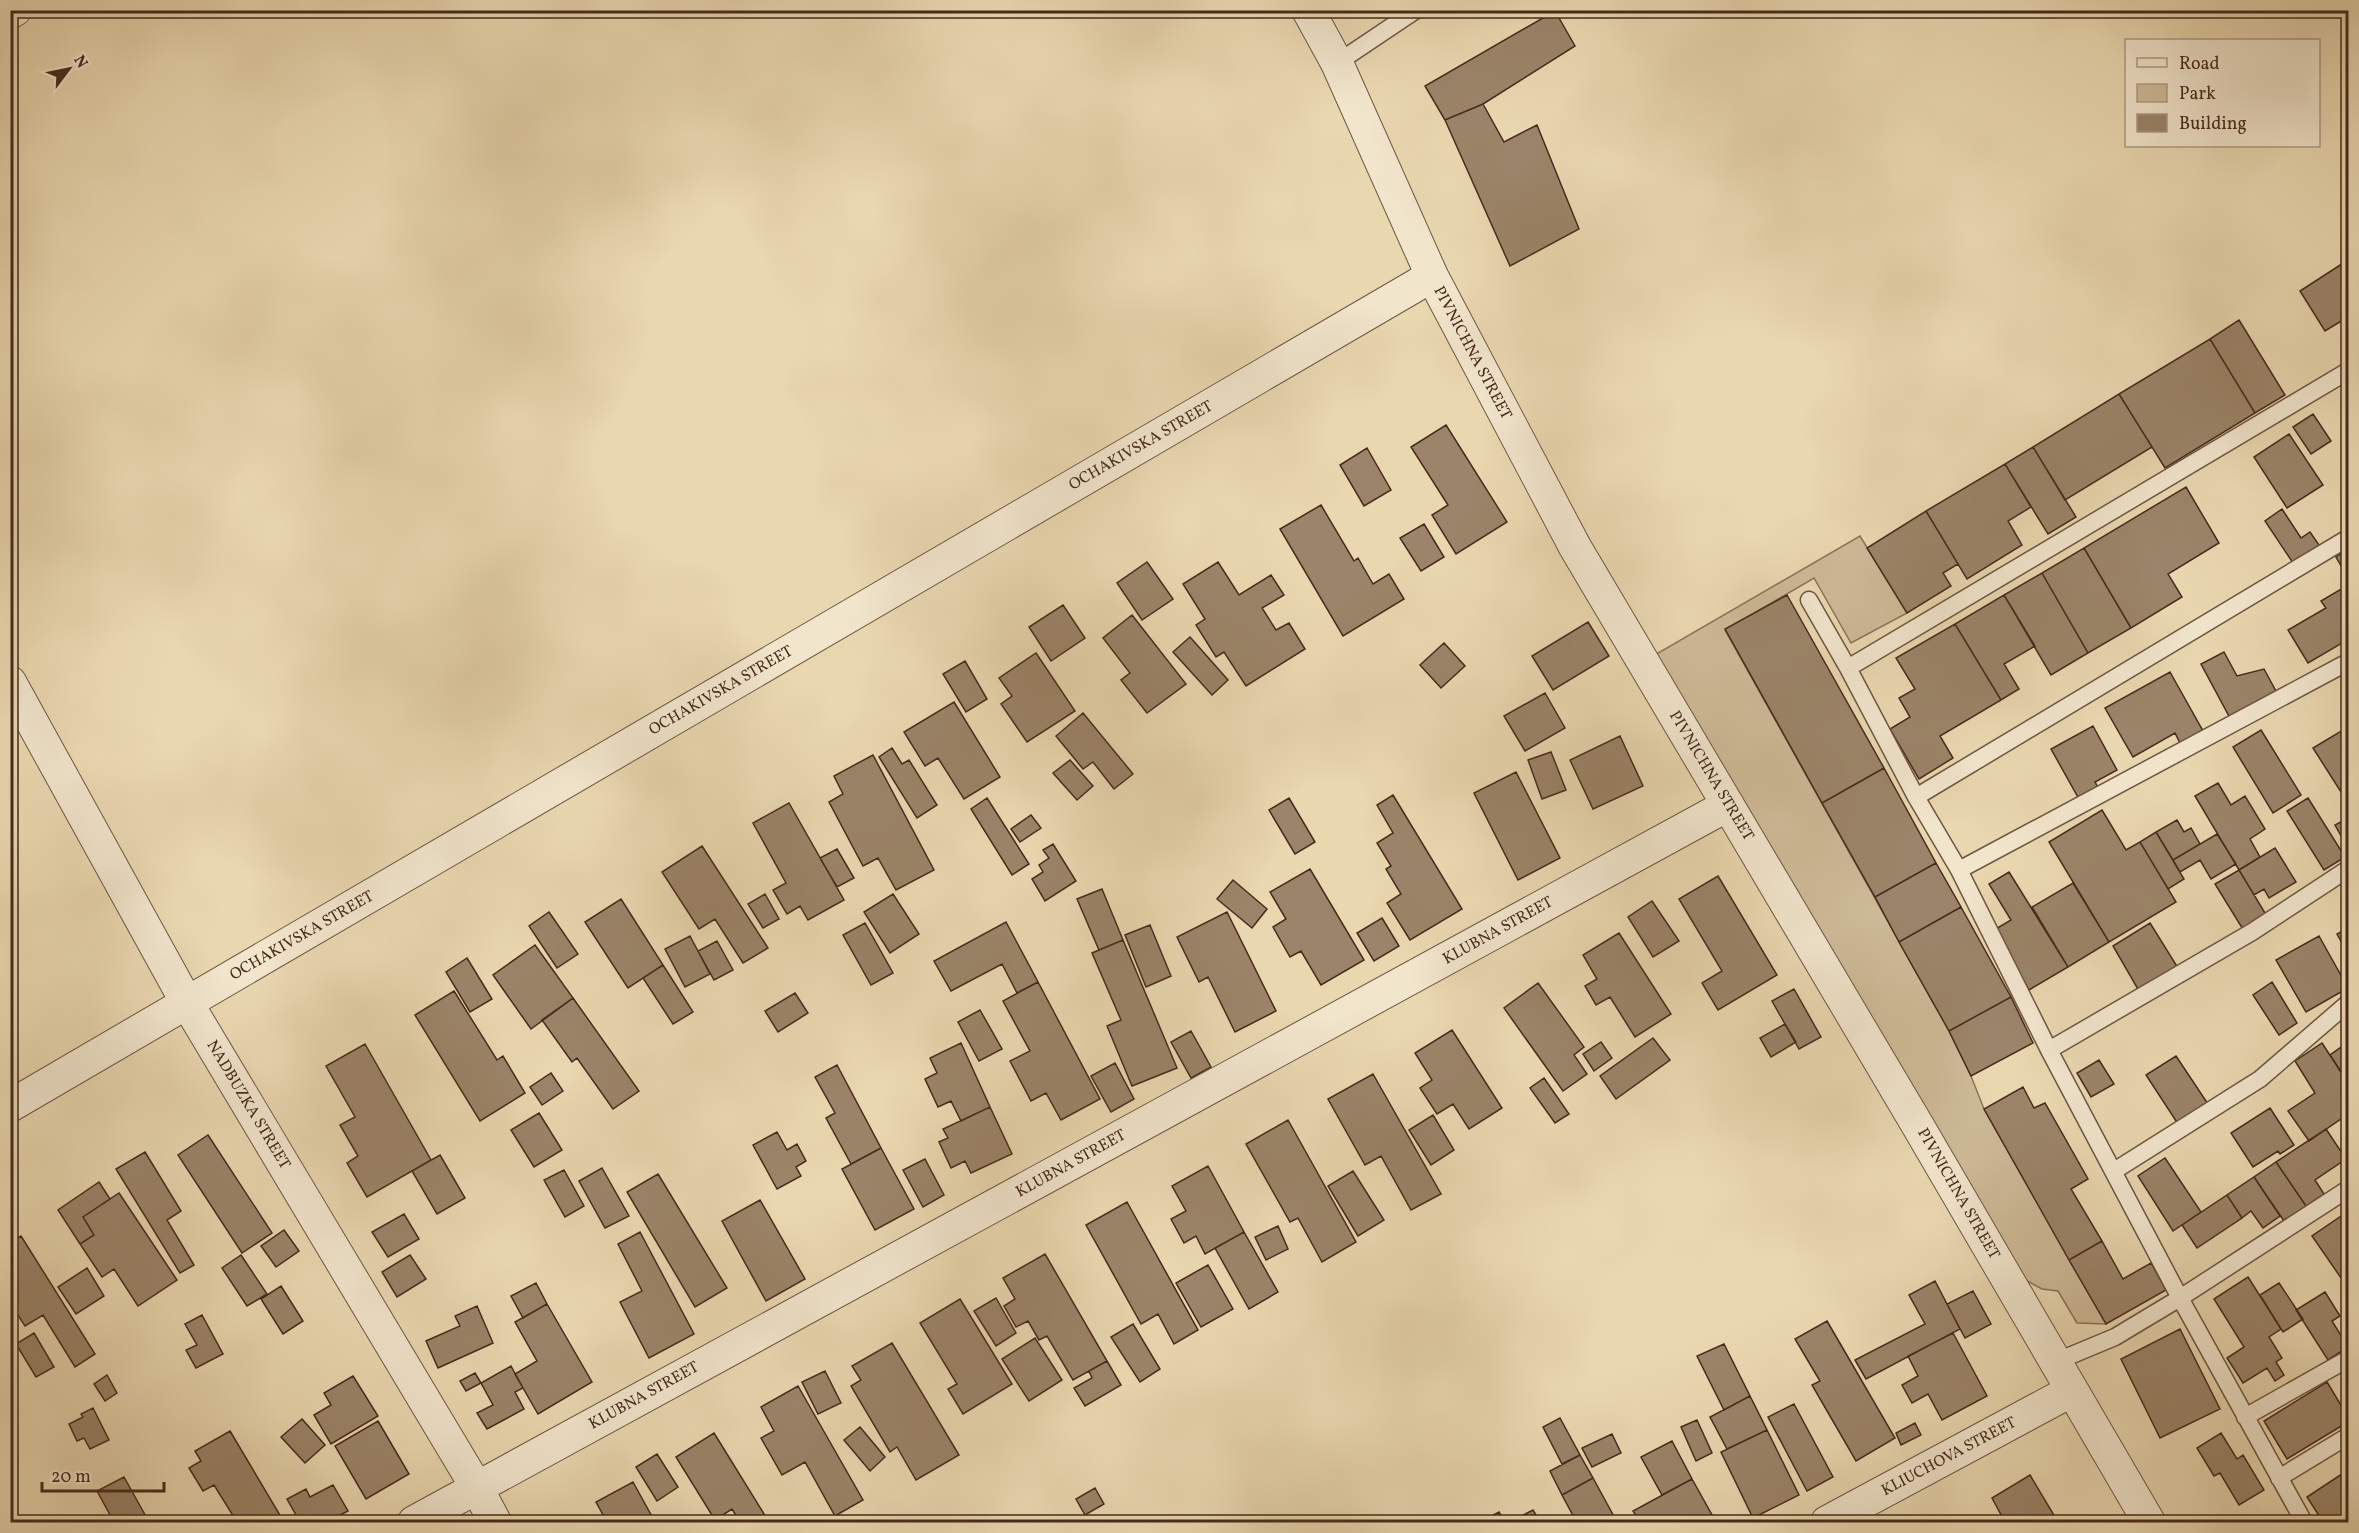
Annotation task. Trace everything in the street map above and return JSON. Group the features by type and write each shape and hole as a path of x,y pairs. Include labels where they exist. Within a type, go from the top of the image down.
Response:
{"street":[{"path":"10,13 15,10"},
{"name":"PIVNICHNA STREET","path":"1308,10 1337,63 1432,276 1575,547 1918,1126 2149,1522"},
{"name":"OCHAKIVSKA STREET","path":"10,1106 1432,276"},
{"name":"NADBUZKA STREET","path":"10,682 187,1003 477,1488 495,1522"},
{"name":"KLUBNA STREET","path":"414,1522 1728,805"},
{"name":"KLIUCHOVA STREET","path":"1827,1522 2071,1391"}],"lane":[{"path":"1337,63 1416,10"},
{"path":"1848,668 2349,371"},
{"path":"1916,797 2349,538"},
{"path":"1809,600 1848,668 1916,797 1959,870 2049,1050 2180,1298 2304,1522"},
{"path":"1959,870 2349,662"},
{"path":"2049,1050 2252,932 2349,869"},
{"path":"2114,1171 2260,1079 2349,1003"},
{"path":"2055,1362 2115,1336 2180,1298 2349,1189"},
{"path":"2245,1417 2349,1359"},
{"path":"2279,1478 2349,1436"}],"green space":[{"path":"1860,536 1907,613 1851,643 1814,578 1725,630 1949,1031 1984,1109 2106,1324 2077,1323 2058,1291 2042,1289 2018,1276 1653,656"}],"building":[{"path":"1555,11 1575,46 1483,104 1445,120 1425,86"},
{"path":"1483,104 1504,142 1537,125 1579,229 1510,266 1445,120"},
{"path":"2348,260 2348,317 2325,331 2300,291"},
{"path":"2239,320 2285,395 2255,413 2210,339"},
{"path":"2210,339 2255,413 2165,468 2119,394"},
{"path":"2119,394 2152,447 2065,500 2033,447"},
{"path":"2313,414 2331,441 2311,454 2293,427"},
{"path":"1446,425 1507,522 1456,554 1432,515 1448,505 1411,447"},
{"path":"2289,434 2323,485 2287,508 2254,457"},
{"path":"2033,447 2076,517 2048,534 2005,464"},
{"path":"1367,448 1391,490 1364,506 1340,465"},
{"path":"2005,464 2031,507 2008,521 2022,545 1967,579 1926,511"},
{"path":"2186,487 2219,543 2168,574 2182,597 2131,628 2084,548"},
{"path":"1321,505 1354,561 1358,558 1373,584 1389,574 1404,599 1343,636 1280,529"},
{"path":"2282,509 2301,538 2310,532 2319,545 2293,563 2265,521"},
{"path":"1926,511 1958,564 1943,573 1951,586 1907,613 1867,548"},
{"path":"1424,524 1444,557 1421,571 1400,538"},
{"path":"2084,548 2131,628 2088,653 2042,573"},
{"path":"2348,549 2348,578 2336,557"},
{"path":"1147,562 1173,599 1142,620 1117,583"},
{"path":"1218,562 1239,595 1271,575 1284,595 1262,608 1276,630 1289,623 1305,649 1246,686 1224,652 1216,657 1196,625 1205,619 1183,584"},
{"path":"2042,573 2088,653 2051,675 2004,595"},
{"path":"2348,585 2348,643 2347,640 2308,663 2288,630 2326,608 2321,601"},
{"path":"1787,595 1884,768 1822,803 1725,629"},
{"path":"2004,595 2035,646 2004,664 2019,689 2001,700 1955,624"},
{"path":"1063,605 1085,638 1051,661 1029,627"},
{"path":"1132,615 1186,684 1147,713 1121,680 1130,673 1103,638"},
{"path":"1588,622 1609,656 1553,690 1532,656"},
{"path":"1955,624 2001,700 1940,736 1953,758 1919,779 1890,729 1910,717 1899,698 1915,689 1896,658"},
{"path":"1190,637 1228,680 1212,695 1173,652"},
{"path":"1444,643 1465,666 1441,688 1420,665"},
{"path":"2224,652 2237,676 2264,669 2277,693 2230,718 2201,664"},
{"path":"1036,653 1075,711 1027,742 1001,704 1012,696 999,678"},
{"path":"965,661 987,699 966,712 943,674"},
{"path":"2170,672 2203,731 2180,743 2175,733 2133,757 2105,708"},
{"path":"1545,693 1565,728 1525,751 1504,716"},
{"path":"954,702 1000,777 964,799 938,758 925,766 904,732"},
{"path":"1083,713 1133,774 1114,789 1093,762 1083,769 1056,736"},
{"path":"2093,726 2117,770 2095,782 2099,789 2079,799 2051,749"},
{"path":"2348,727 2348,788 2341,792 2313,748"},
{"path":"2261,730 2301,795 2273,813 2233,747"},
{"path":"1620,736 1643,786 1593,809 1570,760"},
{"path":"892,748 902,764 909,760 937,805 917,818 879,757"},
{"path":"1551,752 1566,790 1542,799 1528,760"},
{"path":"873,755 934,870 896,890 878,858 863,866 829,802 843,794 834,776"},
{"path":"1070,760 1093,786 1077,800 1053,773"},
{"path":"1884,768 1936,863 1875,897 1822,803"},
{"path":"1516,772 1560,858 1518,880 1474,793"},
{"path":"2218,783 2231,805 2245,796 2265,829 2250,839 2260,857 2239,870 2195,796"},
{"path":"1393,795 1462,909 1410,940 1387,903 1401,894 1386,869 1391,866 1377,843 1393,833 1377,805"},
{"path":"987,798 1029,864 1012,875 971,809"},
{"path":"1289,798 1315,842 1295,854 1269,810"},
{"path":"2308,798 2345,857 2324,870 2287,811"},
{"path":"789,803 844,900 808,920 800,906 787,914 773,890 786,883 753,823"},
{"path":"2102,810 2126,850 2140,842 2176,902 2109,942 2049,842"},
{"path":"1031,815 1041,828 1020,842 1011,829"},
{"path":"2348,818 2348,841 2345,843 2335,825"},
{"path":"2177,820 2184,832 2191,828 2200,844 2173,860 2156,832"},
{"path":"2156,832 2184,879 2168,889 2140,842"},
{"path":"2217,834 2236,864 2211,879 2200,860 2180,872 2173,860"},
{"path":"1053,844 1076,881 1045,901 1032,879 1043,872 1039,865 1049,858 1043,850"},
{"path":"702,846 768,948 743,963 715,919 699,929 662,872"},
{"path":"2275,848 2296,882 2269,898 2264,889 2254,895 2239,870"},
{"path":"837,849 854,878 837,887 820,858"},
{"path":"1936,863 1961,907 1899,942 1875,897"},
{"path":"1310,869 1364,960 1321,985 1301,951 1290,957 1273,927 1286,919 1270,892"},
{"path":"2239,870 2268,918 2244,931 2215,884"},
{"path":"2009,872 2068,967 2029,990 1994,930 2011,920 1989,884"},
{"path":"1718,876 1777,975 1718,1010 1702,983 1722,971 1679,899"},
{"path":"1233,880 1267,909 1252,928 1217,899"},
{"path":"2073,883 2109,942 2068,967 2032,907"},
{"path":"1102,889 1123,940 1099,950 1077,899"},
{"path":"765,894 779,919 763,928 748,904"},
{"path":"893,894 919,934 890,953 864,912"},
{"path":"621,899 663,965 628,988 585,922"},
{"path":"1652,901 1679,941 1653,957 1628,917"},
{"path":"1961,907 2011,997 1949,1031 1899,942"},
{"path":"549,912 578,954 557,968 529,926"},
{"path":"1227,912 1276,1011 1235,1032 1208,977 1199,982 1177,937"},
{"path":"1382,918 1399,946 1374,961 1357,933"},
{"path":"1006,922 1038,982 1017,993 1002,964 951,991 934,961"},
{"path":"865,923 893,973 871,985 843,935"},
{"path":"2150,923 2178,968 2139,991 2113,946"},
{"path":"1150,925 1171,976 1146,987 1125,935"},
{"path":"2348,928 2348,954 2337,934"},
{"path":"1619,933 1671,1014 1635,1037 1610,997 1596,1005 1585,986 1597,979 1583,955"},
{"path":"690,936 710,974 685,987 665,949"},
{"path":"2319,936 2348,988 2306,1012 2276,960"},
{"path":"1123,940 1177,1068 1132,1086 1107,1026 1121,1020 1092,953"},
{"path":"717,941 733,970 714,980 698,951"},
{"path":"535,945 573,998 531,1029 493,975"},
{"path":"467,958 492,999 470,1012 446,972"},
{"path":"663,965 693,1012 673,1024 643,978"},
{"path":"1038,982 1100,1099 1061,1120 1046,1093 1031,1101 1010,1061 1030,1051 1003,1001"},
{"path":"2272,982 2297,1023 2279,1035 2253,995"},
{"path":"1538,983 1584,1047 1574,1055 1587,1074 1563,1091 1504,1008"},
{"path":"1794,989 1821,1037 1799,1049 1772,1001"},
{"path":"454,991 497,1060 503,1056 525,1093 480,1121 415,1015"},
{"path":"795,993 808,1013 778,1032 765,1011"},
{"path":"2011,997 2033,1043 1971,1076 1949,1031"},
{"path":"573,998 639,1091 613,1109 577,1058 572,1062 542,1020"},
{"path":"980,1010 1002,1049 979,1061 958,1022"},
{"path":"1785,1024 1796,1042 1771,1057 1760,1038"},
{"path":"1452,1030 1502,1108 1469,1129 1453,1104 1437,1114 1420,1088 1432,1080 1415,1053"},
{"path":"1191,1031 1211,1067 1191,1078 1171,1042"},
{"path":"1653,1038 1670,1060 1616,1099 1600,1076"},
{"path":"1601,1042 1612,1058 1594,1071 1583,1054"},
{"path":"961,1043 990,1107 961,1121 951,1101 938,1107 925,1079 937,1073 930,1058"},
{"path":"2322,1043 2348,1083 2348,1114 2309,1141 2288,1111 2315,1093 2295,1061"},
{"path":"2347,1043 2348,1068 2342,1073 2330,1055"},
{"path":"365,1044 431,1160 367,1197 347,1163 358,1156 340,1125 355,1117 326,1066"},
{"path":"2176,1056 2208,1104 2178,1124 2146,1075"},
{"path":"2099,1060 2114,1084 2091,1097 2077,1073"},
{"path":"1115,1063 1134,1099 1111,1112 1091,1076"},
{"path":"837,1065 881,1148 851,1164 826,1118 835,1113 815,1077"},
{"path":"551,1073 563,1091 542,1105 530,1087"},
{"path":"1373,1074 1441,1194 1411,1210 1381,1156 1365,1165 1328,1099"},
{"path":"1544,1078 1569,1114 1555,1123 1530,1088"},
{"path":"2023,1087 2034,1108 2045,1103 2088,1179 2071,1189 2102,1241 2069,1260 1984,1109"},
{"path":"990,1107 1012,1154 971,1173 965,1161 951,1168 939,1142 948,1138 943,1129"},
{"path":"2270,1108 2294,1145 2280,1154 2278,1151 2253,1167 2231,1133"},
{"path":"539,1113 562,1150 534,1167 511,1130"},
{"path":"1433,1115 1454,1150 1431,1165 1409,1130"},
{"path":"1288,1120 1356,1242 1322,1262 1298,1218 1290,1222 1246,1144"},
{"path":"2326,1129 2346,1159 2315,1180 2324,1194 2306,1206 2276,1162"},
{"path":"777,1132 787,1150 797,1144 806,1161 796,1167 801,1176 777,1189 753,1145"},
{"path":"208,1135 272,1233 242,1253 178,1155"},
{"path":"881,1148 914,1209 875,1230 842,1169"},
{"path":"145,1152 181,1211 167,1220 194,1265 180,1273 116,1169"},
{"path":"440,1155 465,1198 437,1214 412,1171"},
{"path":"2165,1158 2201,1212 2173,1231 2138,1176"},
{"path":"925,1159 944,1195 923,1207 903,1170"},
{"path":"2276,1162 2306,1206 2284,1221 2254,1177"},
{"path":"1208,1166 1244,1232 1205,1254 1196,1236 1184,1243 1171,1219 1186,1211 1172,1186"},
{"path":"602,1168 629,1216 605,1228 579,1181"},
{"path":"564,1170 584,1206 565,1217 544,1180"},
{"path":"1353,1171 1384,1220 1358,1236 1328,1186"},
{"path":"658,1174 727,1288 695,1307 627,1192"},
{"path":"2254,1177 2280,1216 2263,1228 2251,1211 2242,1218 2227,1195"},
{"path":"99,1182 110,1199 83,1217 94,1235 80,1244 58,1210"},
{"path":"119,1193 177,1280 138,1306 114,1269 102,1277 80,1244 94,1235 83,1217"},
{"path":"2227,1195 2242,1218 2197,1248 2182,1225"},
{"path":"760,1200 805,1279 766,1301 722,1221"},
{"path":"1127,1202 1198,1330 1174,1344 1158,1314 1141,1324 1086,1225"},
{"path":"404,1214 419,1239 388,1257 372,1232"},
{"path":"2344,1214 2348,1222 2348,1288 2312,1236"},
{"path":"1278,1226 1288,1249 1266,1260 1255,1237"},
{"path":"284,1230 299,1251 276,1267 261,1246"},
{"path":"640,1232 694,1334 649,1358 620,1302 642,1291 618,1244"},
{"path":"1244,1232 1278,1292 1249,1309 1215,1248"},
{"path":"21,1236 95,1354 75,1367 43,1315 25,1326 10,1303 10,1243"},
{"path":"2102,1241 2123,1279 2151,1263 2166,1290 2106,1324 2069,1260"},
{"path":"1045,1254 1107,1361 1073,1380 1047,1336 1039,1340 1028,1321 1016,1327 1004,1306 1015,1299 1003,1278"},
{"path":"241,1255 267,1294 247,1306 222,1268"},
{"path":"410,1255 426,1279 397,1297 382,1272"},
{"path":"1208,1265 1233,1309 1201,1327 1176,1283"},
{"path":"87,1268 104,1296 76,1314 58,1287"},
{"path":"2248,1277 2281,1329 2269,1337 2282,1358 2276,1362 2284,1375 2275,1381 2267,1368 2243,1383 2227,1358 2244,1347 2214,1299"},
{"path":"1935,1281 1960,1329 1866,1379 1855,1360 1925,1324 1909,1295"},
{"path":"536,1283 547,1304 523,1318 511,1296"},
{"path":"2279,1283 2303,1319 2283,1332 2260,1295"},
{"path":"281,1286 303,1321 283,1334 261,1299"},
{"path":"1973,1291 1991,1324 1965,1338 1947,1304"},
{"path":"2325,1292 2340,1316 2332,1321 2348,1347 2328,1360 2296,1310"},
{"path":"996,1298 1016,1333 996,1346 974,1311"},
{"path":"960,1299 1012,1384 963,1414 948,1389 957,1384 920,1323"},
{"path":"547,1304 592,1382 538,1414 515,1374 537,1361 515,1322"},
{"path":"477,1306 493,1343 438,1368 426,1341 460,1326 455,1316"},
{"path":"202,1315 223,1354 196,1368 186,1350 197,1345 185,1324"},
{"path":"1827,1321 1895,1438 1856,1461 1812,1385 1820,1381 1795,1339"},
{"path":"1133,1324 1160,1369 1140,1382 1111,1337"},
{"path":"2180,1329 2220,1409 2160,1438 2121,1359"},
{"path":"34,1333 54,1367 36,1377 16,1344"},
{"path":"1953,1333 1987,1396 1942,1420 1928,1394 1912,1403 1902,1385 1918,1376 1908,1356"},
{"path":"1035,1338 1062,1380 1029,1401 1002,1359"},
{"path":"892,1343 959,1455 916,1480 897,1447 890,1452 851,1386 861,1380 852,1366"},
{"path":"1724,1344 1750,1396 1724,1410 1697,1356"},
{"path":"1107,1361 1121,1385 1085,1406 1074,1388 1092,1378 1089,1371"},
{"path":"511,1366 523,1388 515,1392 524,1409 487,1429 477,1413 493,1405 481,1383"},
{"path":"825,1371 841,1403 818,1414 802,1382"},
{"path":"475,1373 481,1383 466,1391 460,1381"},
{"path":"107,1375 117,1393 105,1401 94,1384"},
{"path":"353,1376 378,1416 331,1444 314,1415 331,1405 324,1393"},
{"path":"2327,1382 2348,1417 2348,1422 2287,1459 2264,1421"},
{"path":"798,1386 863,1500 835,1516 805,1462 782,1475 761,1438 774,1431 761,1407"},
{"path":"1750,1396 1767,1430 1727,1449 1710,1417"},
{"path":"1794,1404 1833,1477 1807,1491 1768,1417"},
{"path":"93,1408 109,1440 90,1449 84,1438 77,1441 69,1424 83,1417 81,1414"},
{"path":"1560,1418 1580,1455 1562,1464 1543,1427"},
{"path":"302,1419 325,1445 305,1463 281,1437"},
{"path":"1697,1420 1712,1453 1696,1461 1681,1427"},
{"path":"378,1421 409,1474 366,1499 335,1446"},
{"path":"1915,1423 1921,1435 1901,1445 1896,1433"},
{"path":"860,1427 885,1457 870,1471 844,1440"},
{"path":"1767,1430 1799,1495 1753,1518 1721,1452"},
{"path":"230,1431 284,1522 237,1522 214,1485 203,1491 189,1468 201,1461 195,1451"},
{"path":"714,1433 769,1522 740,1522 732,1509 715,1520 676,1457"},
{"path":"2221,1433 2237,1459 2243,1455 2264,1490 2239,1505 2220,1473 2214,1476 2197,1448"},
{"path":"1612,1434 1621,1453 1592,1467 1582,1448"},
{"path":"1672,1441 1692,1479 1662,1495 1641,1457"},
{"path":"657,1454 678,1487 657,1501 636,1467"},
{"path":"1580,1455 1593,1478 1562,1495 1550,1471"},
{"path":"2348,1470 2348,1522 2323,1522 2307,1497"},
{"path":"2030,1475 2058,1522 2005,1522 1992,1498"},
{"path":"124,1477 149,1522 114,1522 97,1491"},
{"path":"1593,1478 1617,1522 1573,1522 1576,1521 1562,1495"},
{"path":"1692,1479 1716,1522 1640,1522 1633,1511"},
{"path":"633,1482 655,1522 607,1522 596,1502"},
{"path":"333,1485 348,1511 327,1522 300,1522 287,1499 306,1489 310,1497"},
{"path":"1095,1488 1104,1504 1085,1515 1076,1499"},
{"path":"1533,1510 1540,1522 1510,1522"},
{"path":"1499,1512 1505,1522 1480,1522"}]}
